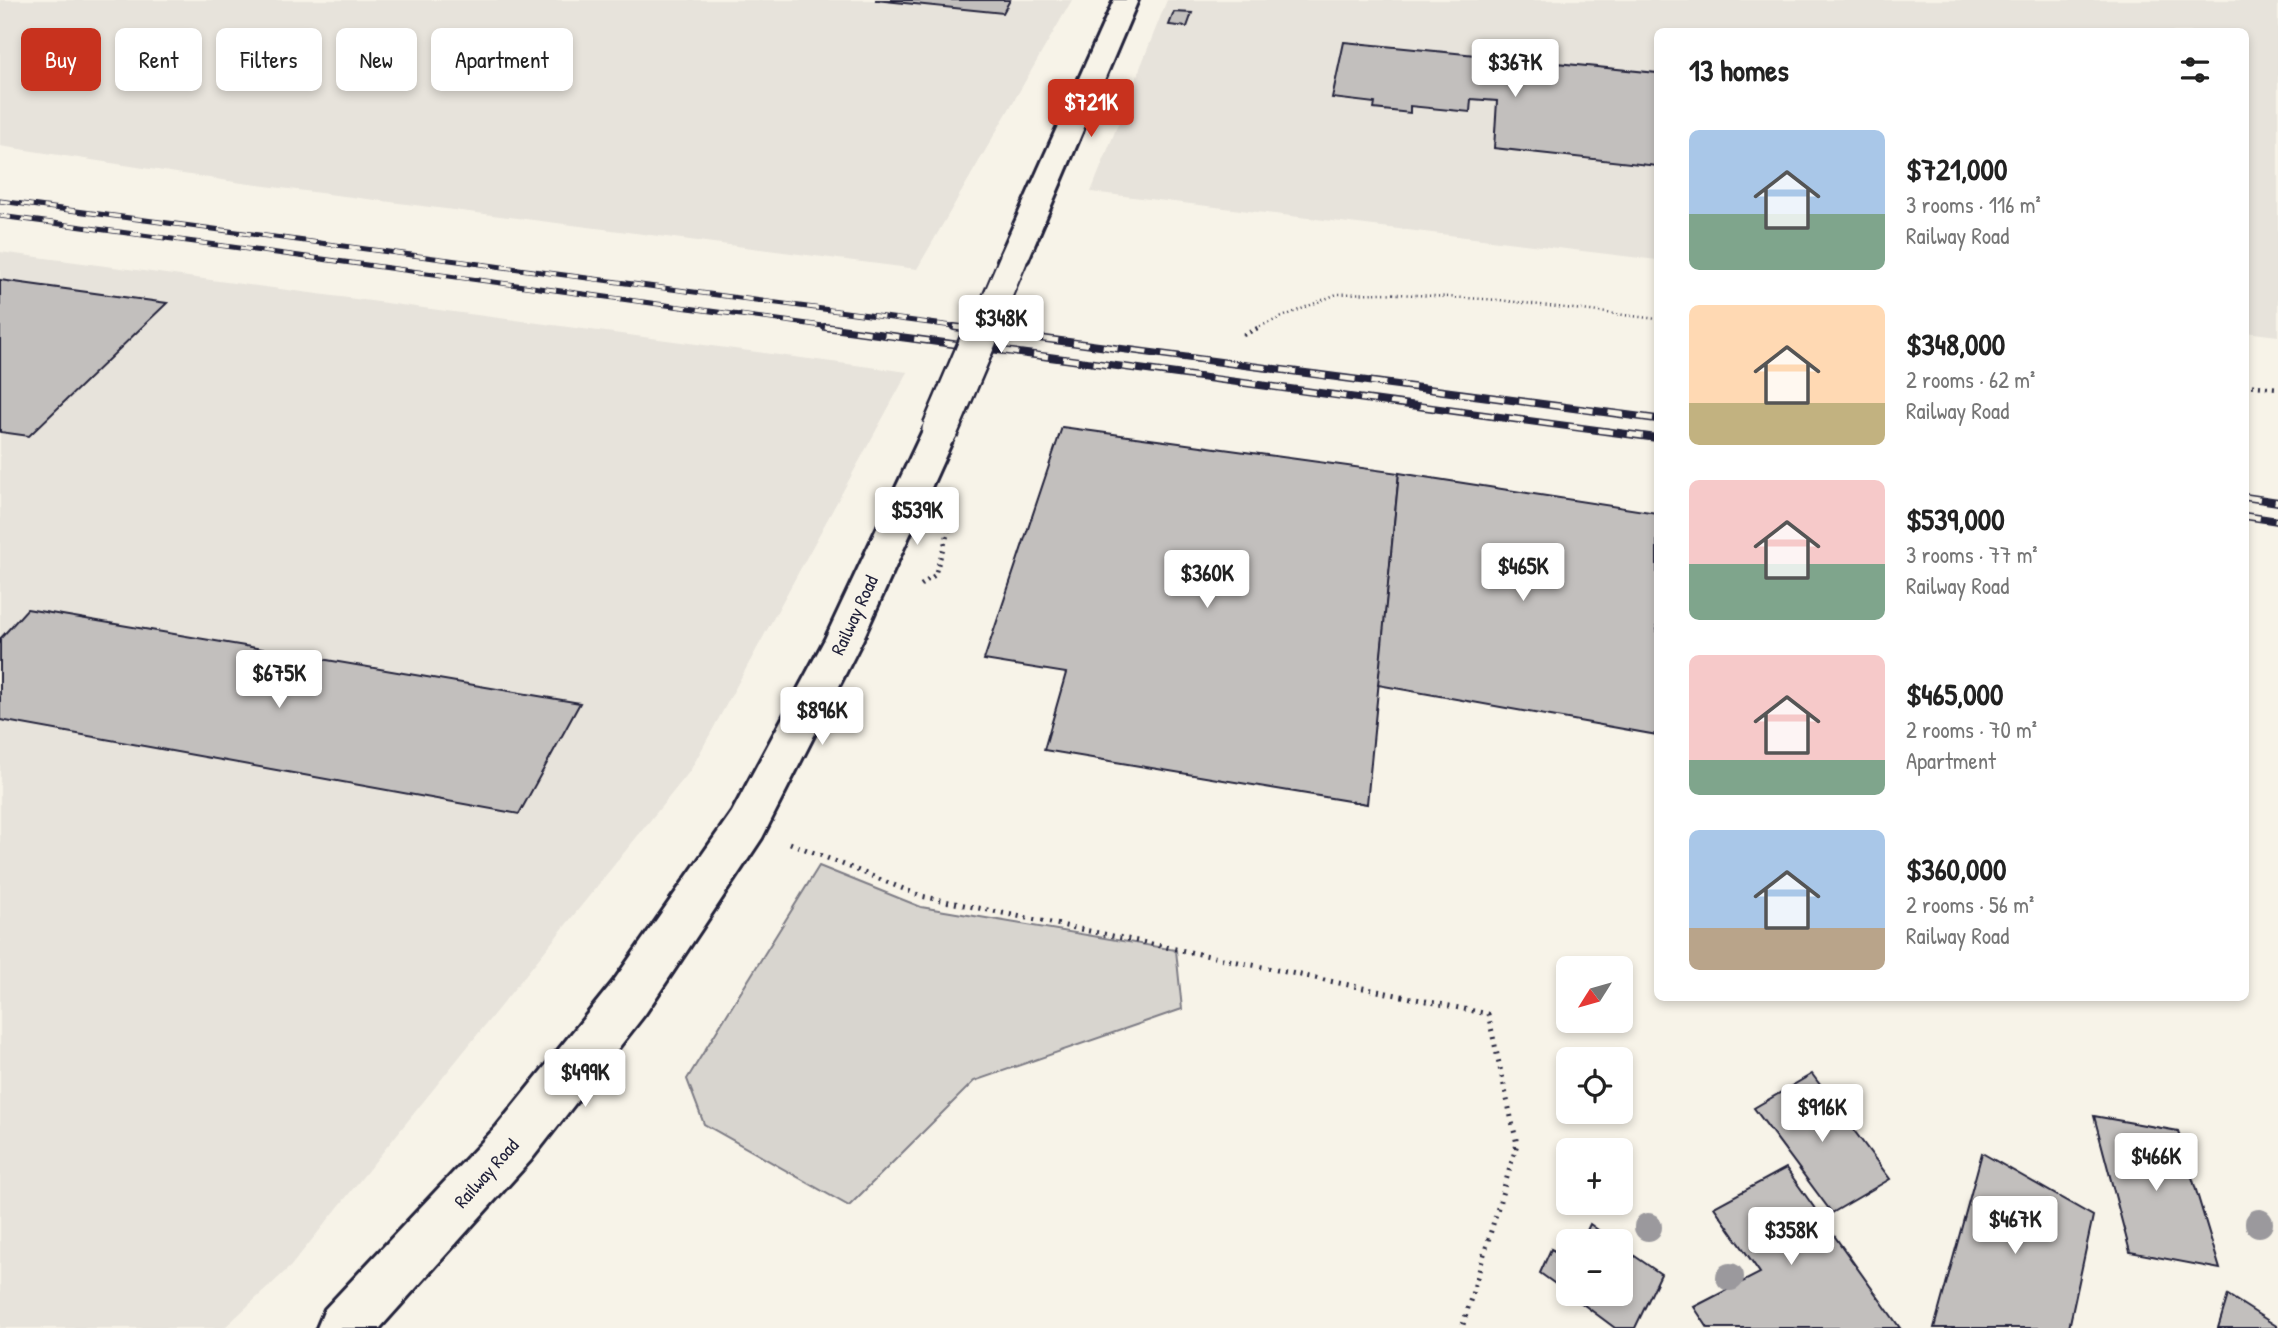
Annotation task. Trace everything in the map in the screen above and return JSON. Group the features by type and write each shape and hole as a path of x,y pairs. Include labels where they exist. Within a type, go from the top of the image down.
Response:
{"main road":[{"name":"Railway Road","path":"344,1328 514,1143 629,998 747,825 842,641 940,430 1126,0"}],"path":[{"path":"1243,335 1285,314 1337,294 1383,293 1499,300 1654,319"},
{"path":"2249,385 2278,388"},
{"path":"747,825 920,896 1488,1014 1517,1144 1462,1328"}],"shaded area":[{"path":"0,0 1072,0 917,269 242,183 0,146"},
{"path":"1167,0 2278,0 2278,336 2249,332 2249,28 1654,28 1654,260 1091,192"},
{"path":"0,252 908,372 690,771 290,1267 224,1328 0,1328"},
{"path":"819,866 921,907 1176,950 1182,1009 974,1081 849,1206 704,1124 687,1079"}],"building":[{"path":"875,0 1010,0 1003,13"},
{"path":"1174,12 1192,13 1187,27 1169,25"},
{"path":"1344,42 1654,73 1654,166 1494,148 1497,101 1471,99 1470,112 1410,106 1410,113 1374,109 1375,103 1332,98"},
{"path":"0,280 167,303 29,436 0,432"},
{"path":"1062,427 1399,473 1367,804 1044,750 1066,673 984,660"},
{"path":"1399,473 1654,513 1654,734 1378,685"},
{"path":"27,609 580,703 519,814 0,720 0,639"},
{"path":"1812,1074 1890,1179 1832,1213 1754,1108"},
{"path":"2094,1116 2178,1131 2220,1269 2130,1252"},
{"path":"1982,1153 2093,1216 2069,1328 1934,1328"},
{"path":"1786,1168 1900,1328 1708,1328 1694,1307 1760,1273 1714,1207"},
{"path":"1551,1249 1556,1252 1556,1284 1540,1273"},
{"path":"1633,1255 1661,1274 1635,1328 1615,1328 1585,1306 1633,1306"},
{"path":"2228,1295 2278,1327 2278,1328 2218,1328"}],"railway":[{"path":"0,201 968,328"},
{"path":"0,216 838,328"},
{"path":"825,327 1654,438"},
{"path":"954,327 1654,419"},
{"path":"2249,498 2278,502"},
{"path":"2249,517 2278,521"}]}
